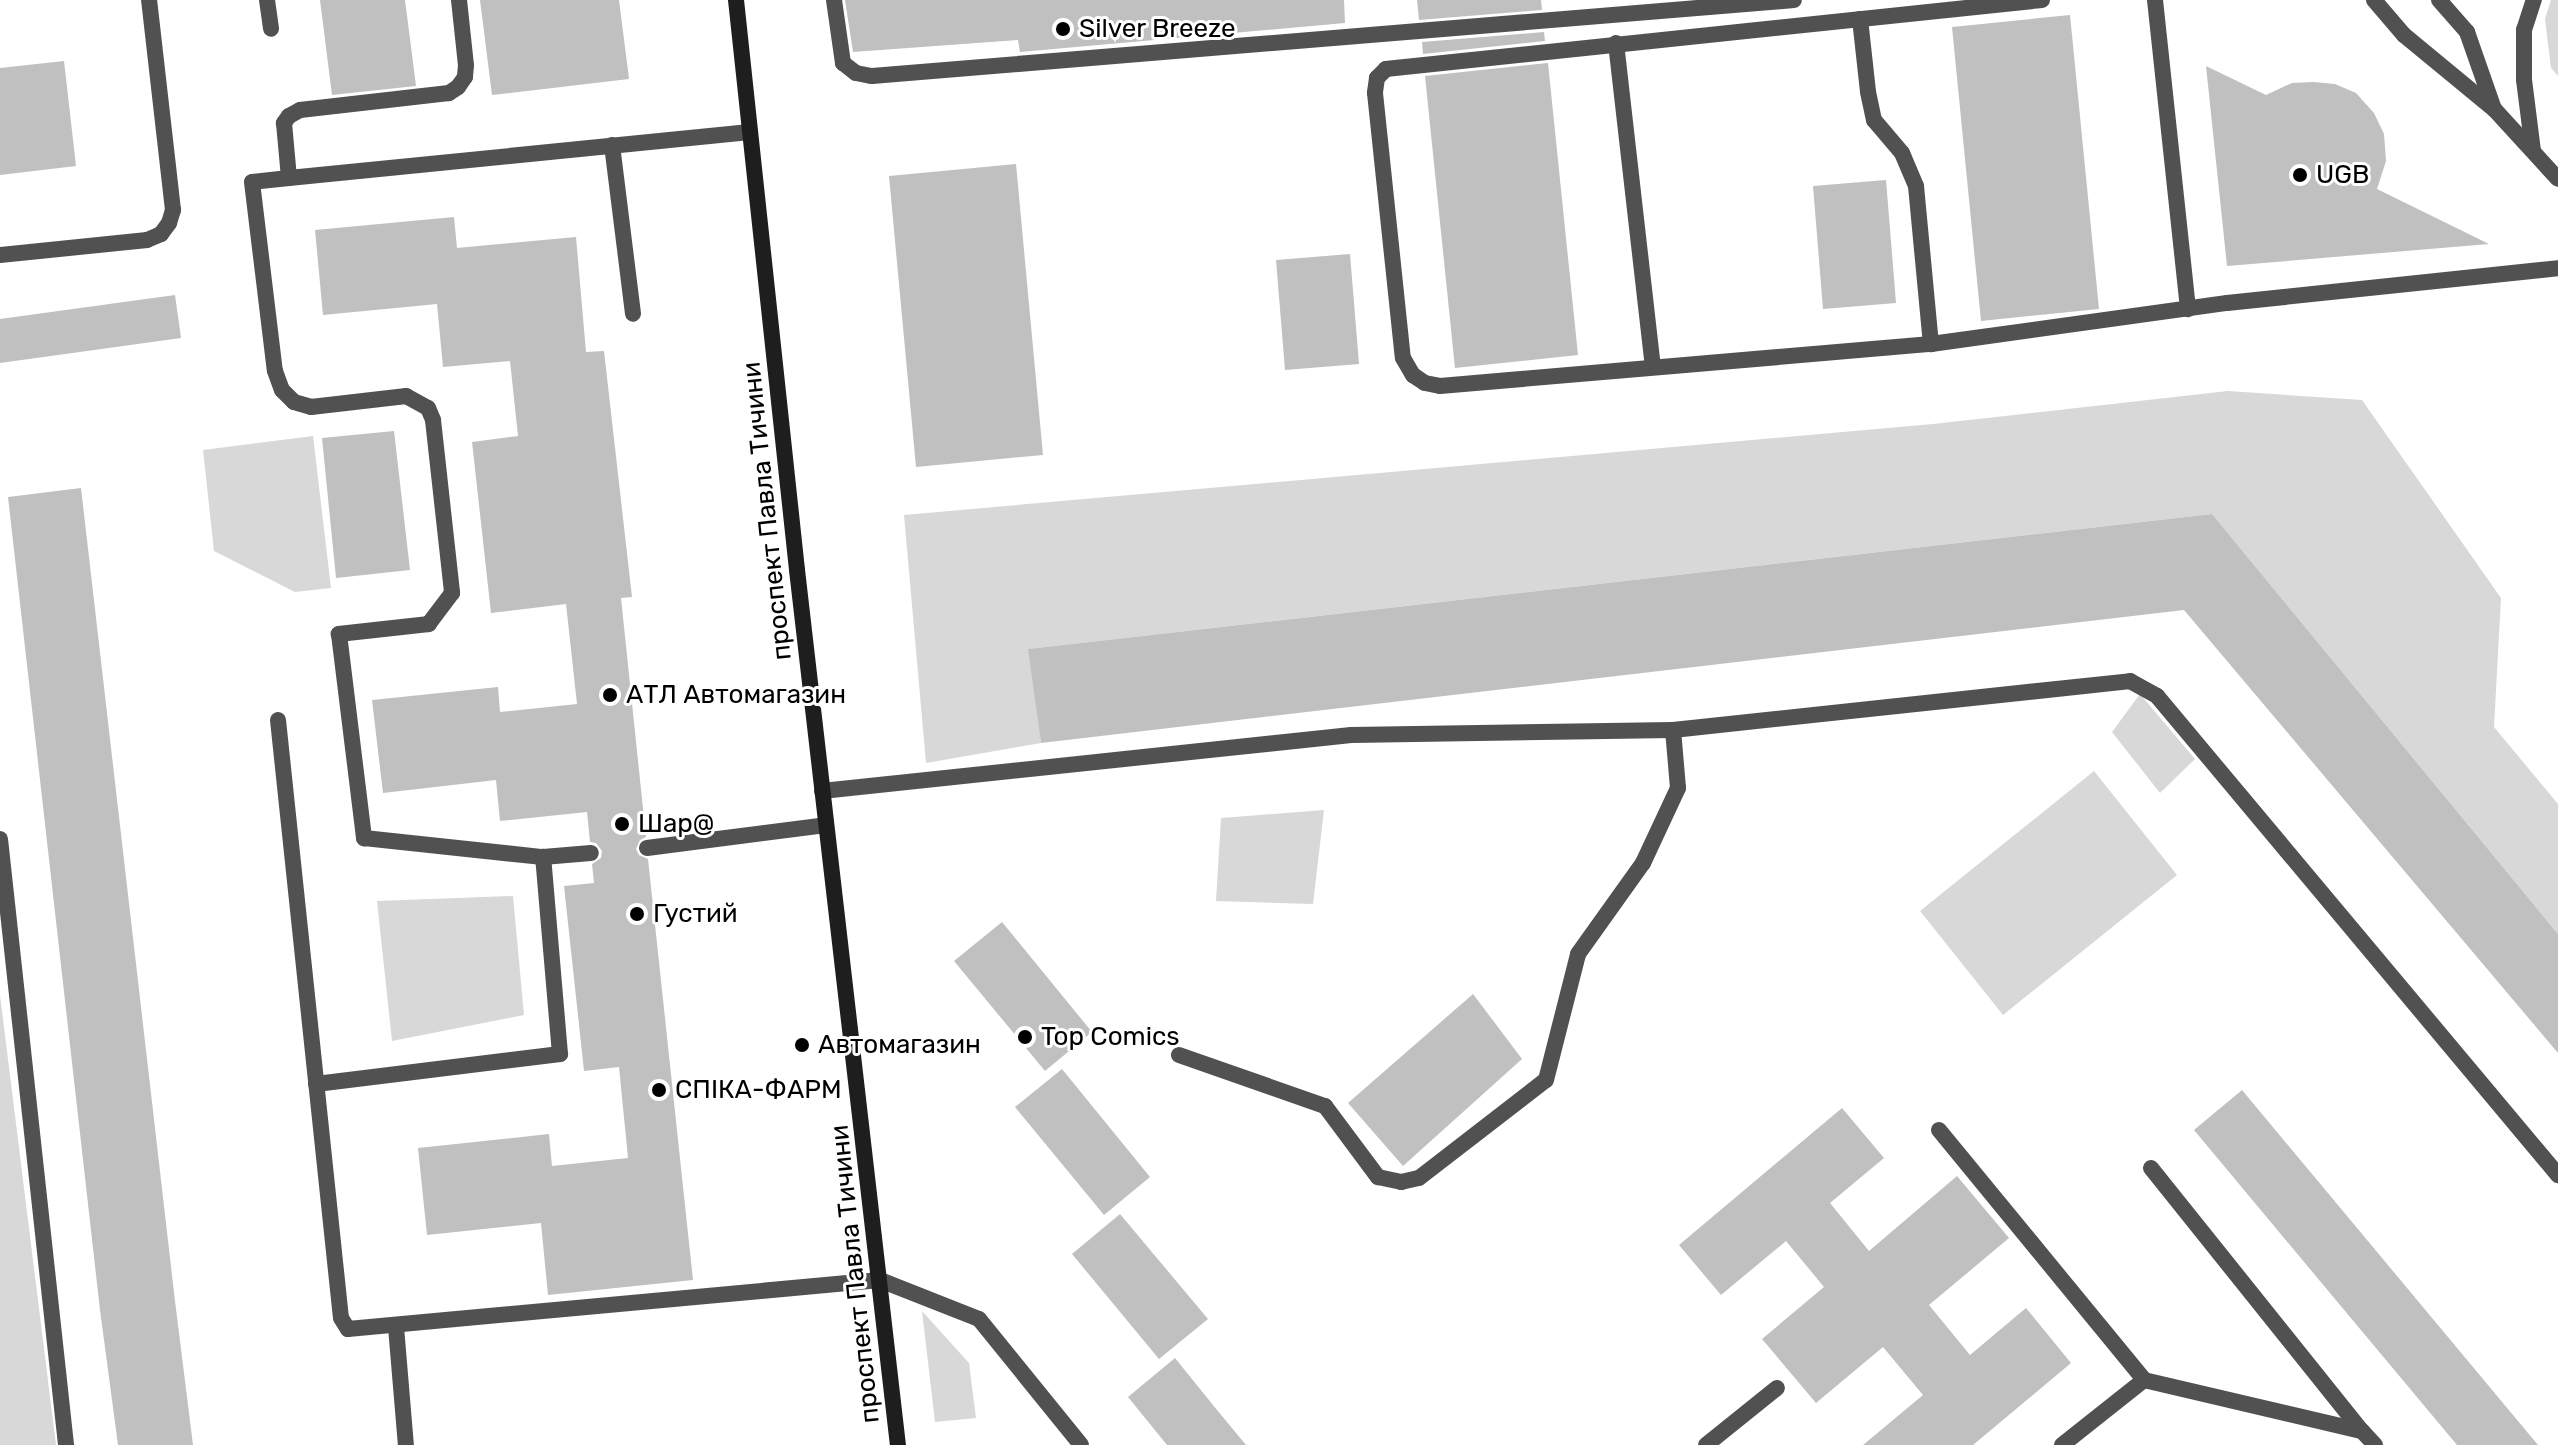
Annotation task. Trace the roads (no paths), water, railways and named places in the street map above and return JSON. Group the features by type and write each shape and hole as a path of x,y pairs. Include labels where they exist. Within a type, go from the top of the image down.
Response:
{"street":[{"path":"0,255 147,240 161,234 169,223 173,210 149,0"},
{"path":"267,0 271,29"},
{"path":"289,178 284,135 289,116 300,110 449,93 458,87 465,77 466,65 459,0"},
{"name":"проспект Павла Тичини","path":"736,0 822,791 898,1445"},
{"path":"834,0 843,63 856,73 872,76 1794,0"},
{"path":"2042,0 1401,65 1386,69 1377,78 1375,93 1403,358 1413,375 1425,383 1440,386 1931,344 2188,309 2558,268"},
{"path":"2155,0 2188,309"},
{"path":"2374,0 2404,35 2495,110 2558,179"},
{"path":"2439,0 2467,32 2495,110"},
{"path":"2533,151 2524,80 2524,42 2534,0"},
{"path":"1860,19 1874,120 1902,153 1916,186 1931,344"},
{"path":"1616,43 1653,367"},
{"path":"591,853 543,857 364,838 339,634 429,624 452,593 433,420 418,400 406,396 311,407 294,402 282,390 275,371 252,182 750,132"},
{"path":"612,145 633,314"},
{"path":"822,791 1351,735 1673,730 2116,680 2146,687 2157,696 2558,1175"},
{"path":"278,720 341,1318 348,1329 396,1327 880,1280 979,1319 1081,1445"},
{"path":"1179,1055 1325,1106 1378,1177 1401,1182 1419,1178 1546,1080 1578,954 1643,863 1678,788 1673,730"},
{"path":"647,848 826,825"},
{"path":"0,839 66,1445"},
{"path":"316,1084 560,1054 543,857"},
{"path":"1939,1130 2144,1380 2362,1431"},
{"path":"2151,1168 2375,1445"},
{"path":"396,1327 406,1445"},
{"path":"2062,1445 2144,1380"},
{"path":"1706,1445 1777,1388"}],"place":[{"name":"Silver Breeze","path":"1063,29"},
{"name":"UGB","path":"2300,175"},
{"name":"АТЛ Автомагазин","path":"610,695"},
{"name":"Шар@","path":"622,824"},
{"name":"Густий","path":"637,914"},
{"name":"Top Comics","path":"1025,1037"},
{"name":"Автомагазин","path":"802,1045"},
{"name":"СПІКА-ФАРМ","path":"659,1090"}]}
